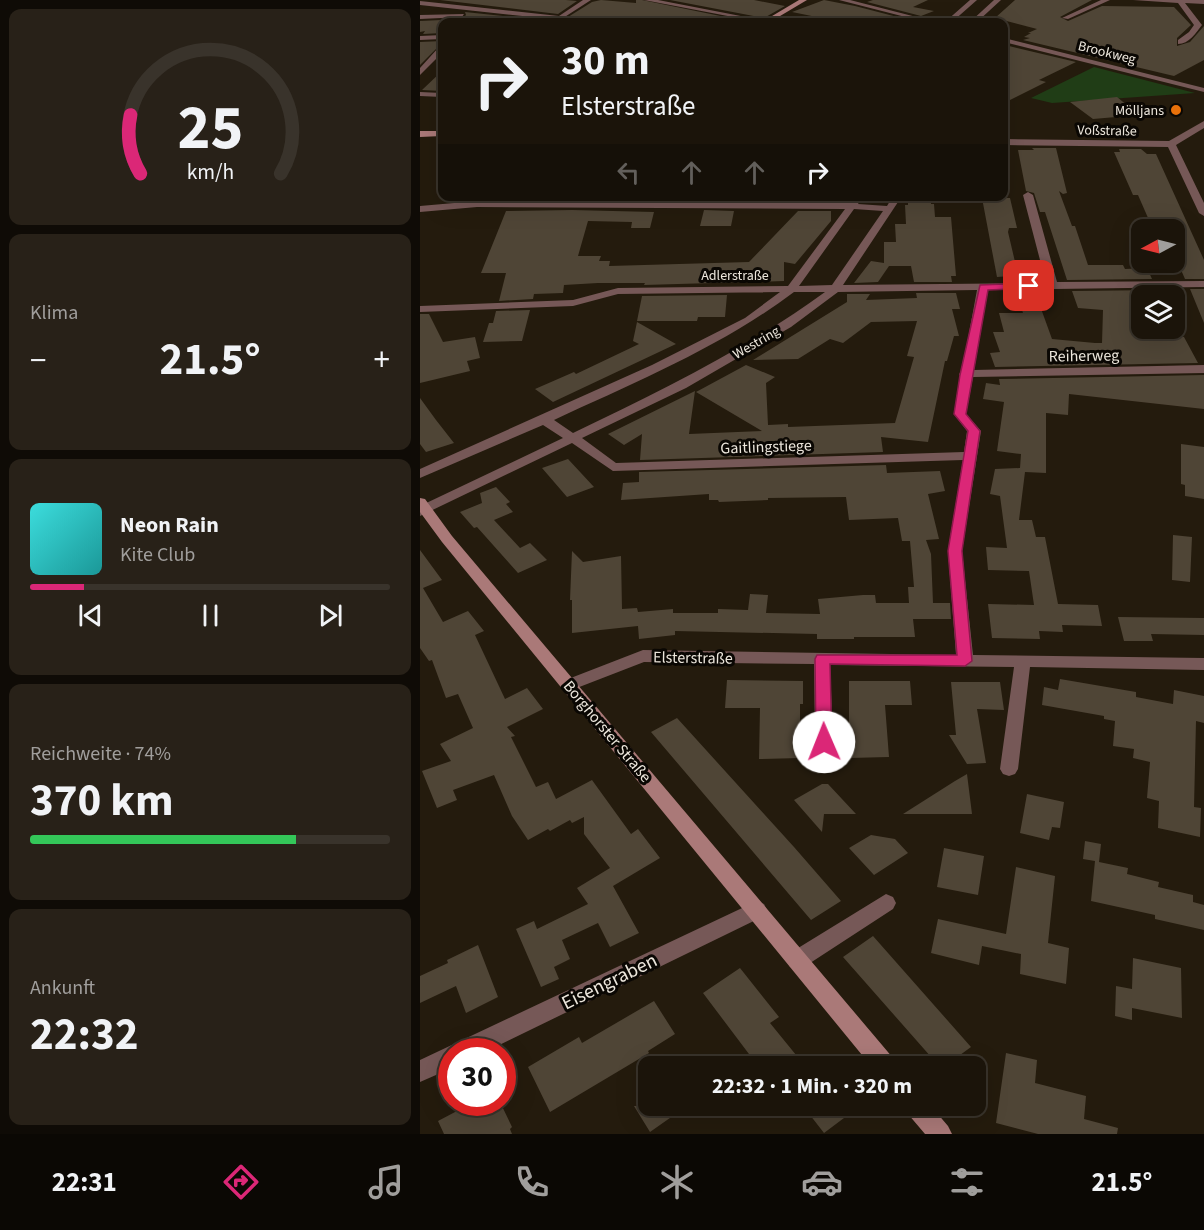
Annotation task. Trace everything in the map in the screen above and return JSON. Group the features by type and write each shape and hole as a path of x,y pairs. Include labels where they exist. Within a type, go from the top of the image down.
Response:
{"main road":[{"path":"774,18 804,0"},
{"path":"420,134 438,134"},
{"name":"Borghorster Straße","path":"422,507 877,1056"},
{"path":"925,1116 940,1134"}],"street":[{"path":"469,18 491,0"},
{"path":"424,2 474,12 560,18 588,0"},
{"path":"647,0 745,18"},
{"path":"842,0 916,18"},
{"path":"953,18 974,0"},
{"path":"978,18 998,0"},
{"path":"1066,18 1107,0"},
{"path":"1136,0 1204,2"},
{"path":"1180,1 1198,25 1192,34 1181,42"},
{"path":"420,17 474,12"},
{"path":"420,38 438,37"},
{"name":"Brookweg","path":"1008,41 1204,90"},
{"path":"420,60 438,59"},
{"path":"420,73 438,59"},
{"path":"420,94 438,95"},
{"path":"1204,124 1171,144 1204,213"},
{"name":"Voßstraße","path":"1008,142 1171,144"},
{"path":"1028,195 1052,285"},
{"path":"420,209 477,204 856,201 891,208"},
{"name":"Westring","path":"420,474 656,368 749,320 790,290 856,201"},
{"name":"Westring","path":"422,507 682,385 787,325 834,290 895,201"},
{"name":"Adlerstraße","path":"420,309 573,303 618,291 1204,284"},
{"path":"965,661 955,551 974,431 960,414 965,375 983,287"},
{"name":"Reiherweg","path":"965,375 1204,369"},
{"path":"544,420 573,438"},
{"name":"Gaitlingstiege","path":"573,438 613,467 970,456"},
{"name":"Elsterstraße","path":"569,685 643,656 1204,664"},
{"path":"822,659 824,742"},
{"path":"1009,769 1023,662"},
{"path":"797,960 886,903"},
{"name":"Eisengraben","path":"490,1038 756,910"},
{"path":"420,1071 438,1063"}],"green space":[{"path":"1094,67 1195,93 1052,103 1031,98"}],"building":[{"path":"440,0 566,0 577,1 558,14"},
{"path":"601,0 636,3 636,0 730,18 566,18 592,2"},
{"path":"670,0 754,0 785,6 764,18"},
{"path":"824,0 901,18 821,18 792,12"},
{"path":"873,0 928,0 913,7 934,11 921,16 867,2"},
{"path":"1015,0 1092,0 1060,17 1068,21 1102,6 1174,7 1191,25 1177,38 1177,46 1190,42 1204,26 1204,60 1174,76 1023,40 1030,38 1024,37 1037,29 1008,21 1008,18 995,18"},
{"path":"465,12 522,18 463,18 466,15"},
{"path":"438,20 438,33 420,32 420,21"},
{"path":"438,41 438,47 420,65 420,42"},
{"path":"1008,46 1076,62 1039,80 1046,82 1008,101"},
{"path":"438,75 438,91 422,90"},
{"path":"1117,97 1139,115 1093,119 1070,102"},
{"path":"1032,148 1056,148 1067,193 1063,194 1059,191 1072,226 1075,226 1088,265 1123,265 1125,269 1131,269 1131,273 1149,273 1152,279 1067,280 1045,212 1040,212 1034,193 1026,191 1018,150 1034,150"},
{"path":"1119,149 1141,149 1147,154 1156,154 1204,260 1204,279 1185,279 1182,273 1185,273 1185,219 1148,219 1138,195 1133,195 1114,152 1120,152"},
{"path":"1010,198 1017,228 1009,228 1008,232 1016,266 1027,265 1032,281 1012,281 1010,276 997,277 983,201 1008,201"},
{"path":"908,201 931,201 931,204 934,204 935,217 951,217 956,276 951,276 952,282 914,282 911,266 889,266 878,282 854,283 871,261 884,263 884,242 896,242 895,224 906,224 905,205 908,205"},
{"path":"704,210 734,211 731,226 700,226"},
{"path":"506,211 654,212 650,228 631,228 632,222 588,221 578,256 601,256 599,261 610,261 609,266 749,262 798,211 831,211 831,221 795,264 784,262 784,281 564,285 563,293 534,294 533,299 499,301 506,273 481,273"},
{"path":"1190,289 1204,289 1204,323"},
{"path":"1131,290 1131,339 1185,339 1198,363 995,367 990,353 1000,352 993,332 1004,332 999,313 1023,313 1016,292 1035,292 1052,339 1102,343 1103,310 1078,308 1072,291"},
{"path":"916,293 956,293 960,309 952,309 959,336 954,336 947,361 945,361 928,442 881,437 883,452 640,460 642,434 624,445 608,434 695,391 689,434 762,431 696,392 746,365 775,377 766,383 768,425 788,424 788,427 895,423 914,357 907,356 917,321 871,322 843,343 830,339 798,359 753,360 847,302 847,294 870,294 866,300 917,298"},
{"path":"727,295 725,317 698,317 697,321 637,321 642,296"},
{"path":"530,310 522,341 483,342 489,323 493,323 496,311"},
{"path":"420,314 429,314 443,342 475,337 480,358 467,361 470,371 420,383"},
{"path":"637,322 676,344 553,402 535,389 574,372 576,374 639,344 633,341"},
{"path":"1204,375 1204,409 1069,394 1068,415 1046,413 1046,473 1025,472 1019,520 1032,520 1036,537 1045,537 1058,604 1098,605 1102,626 1062,625 1063,632 1039,631 1040,639 992,638 988,604 1034,605 1029,571 988,570 986,547 1007,548 1000,496 990,494 995,469 1020,468 1021,454 997,451 1004,402 983,399 986,383 1000,385 999,379"},
{"path":"420,398 454,443 426,452 420,444"},
{"path":"1181,444 1204,447 1204,499 1185,496 1185,485 1181,484"},
{"path":"568,459 594,487 567,497 542,468"},
{"path":"886,465 887,473 940,471 945,491 928,494 939,539 926,540 931,554 933,603 950,603 951,619 913,619 915,637 817,639 817,634 675,631 675,635 639,639 638,626 572,633 572,600 570,600 572,551 583,562 621,556 622,609 637,608 638,612 673,609 673,613 718,613 718,609 748,610 750,594 768,595 766,613 820,614 818,599 863,595 875,595 876,603 909,603 908,587 914,587 910,541 902,541 898,518 849,520 846,497 768,498 768,500 719,502 709,500 709,494 621,500 623,483 639,482 639,472"},
{"path":"496,487 510,502 506,504 513,512 494,520 520,548 530,543 547,560 518,573 477,527 474,528 460,512 482,503 480,493"},
{"path":"1173,535 1192,537 1190,582 1172,580"},
{"path":"420,550 442,580 423,588 443,622 468,611 484,631 475,635 505,699 527,688 543,709 507,727 515,736 511,737 536,787 548,782 556,799 592,780 631,834 638,829 660,858 613,886 639,933 610,947 598,923 562,940 570,959 554,967 559,979 541,987 516,929 534,921 537,929 588,904 577,888 610,868 584,834 584,817 572,823 570,820 550,831 548,829 528,840 512,816 494,775 453,790 457,800 437,808 422,771 451,761 440,744 473,728 458,694 446,698 432,660 429,661 420,648"},
{"path":"1118,617 1204,618 1204,635 1151,634 1153,641 1124,641"},
{"path":"1060,679 1136,692 1136,697 1173,704 1174,690 1204,696 1204,723 1196,721 1194,807 1201,808 1200,837 1158,828 1159,801 1147,798 1150,762 1133,758 1134,749 1113,746 1115,721 1104,719 1104,716 1042,705 1044,687 1058,690"},
{"path":"727,680 803,681 803,704 800,704 800,758 759,759 760,708 725,708"},
{"path":"849,681 910,681 912,705 885,705 889,757 849,758"},
{"path":"951,682 1000,682 1004,710 977,709 986,763 967,764 949,735 956,735"},
{"path":"677,718 841,901 811,920 651,732"},
{"path":"967,774 972,814 903,814 955,781"},
{"path":"822,784 828,784 856,814 824,814 822,832 794,800"},
{"path":"1027,794 1064,802 1060,828 1052,827 1049,840 1020,833"},
{"path":"871,835 895,839 908,853 874,875 849,848"},
{"path":"1085,841 1101,844 1099,862 1128,868 1127,874 1159,882 1158,887 1193,895 1193,902 1204,905 1204,930 1155,919 1155,915 1091,901 1095,861 1083,859"},
{"path":"944,848 984,856 978,895 937,887"},
{"path":"1016,867 1055,876 1048,943 1069,948 1066,984 1020,974 1021,954 982,946 979,965 931,953 938,919 1006,934"},
{"path":"873,936 971,1047 959,1056 930,1056 843,957"},
{"path":"478,945 498,997 466,1013 456,986 420,1003 420,976"},
{"path":"1133,958 1181,968 1182,1018 1132,1008 1132,1020 1115,1016 1116,986 1132,989"},
{"path":"740,968 779,1017 770,1023 797,1056 750,1056 703,993"},
{"path":"654,1001 675,1034 648,1051 649,1053 638,1056 638,1060 550,1112 528,1067 579,1037 582,1043"},
{"path":"1006,1053 1037,1060 1035,1083 1086,1096 1084,1119 1118,1128 1117,1134 1038,1134 996,1123"},
{"path":"447,1116 507,1116 512,1127 510,1129 512,1134 444,1134 438,1121"},
{"path":"640,1116 673,1116 650,1132"},
{"path":"811,1116 847,1116 824,1133"}],"place":[{"name":"Mölljans","path":"1176,110"}],"route":[{"path":"824,742 822,659 965,661 955,551 974,431 960,414 965,375 983,287 1029,286"}]}
